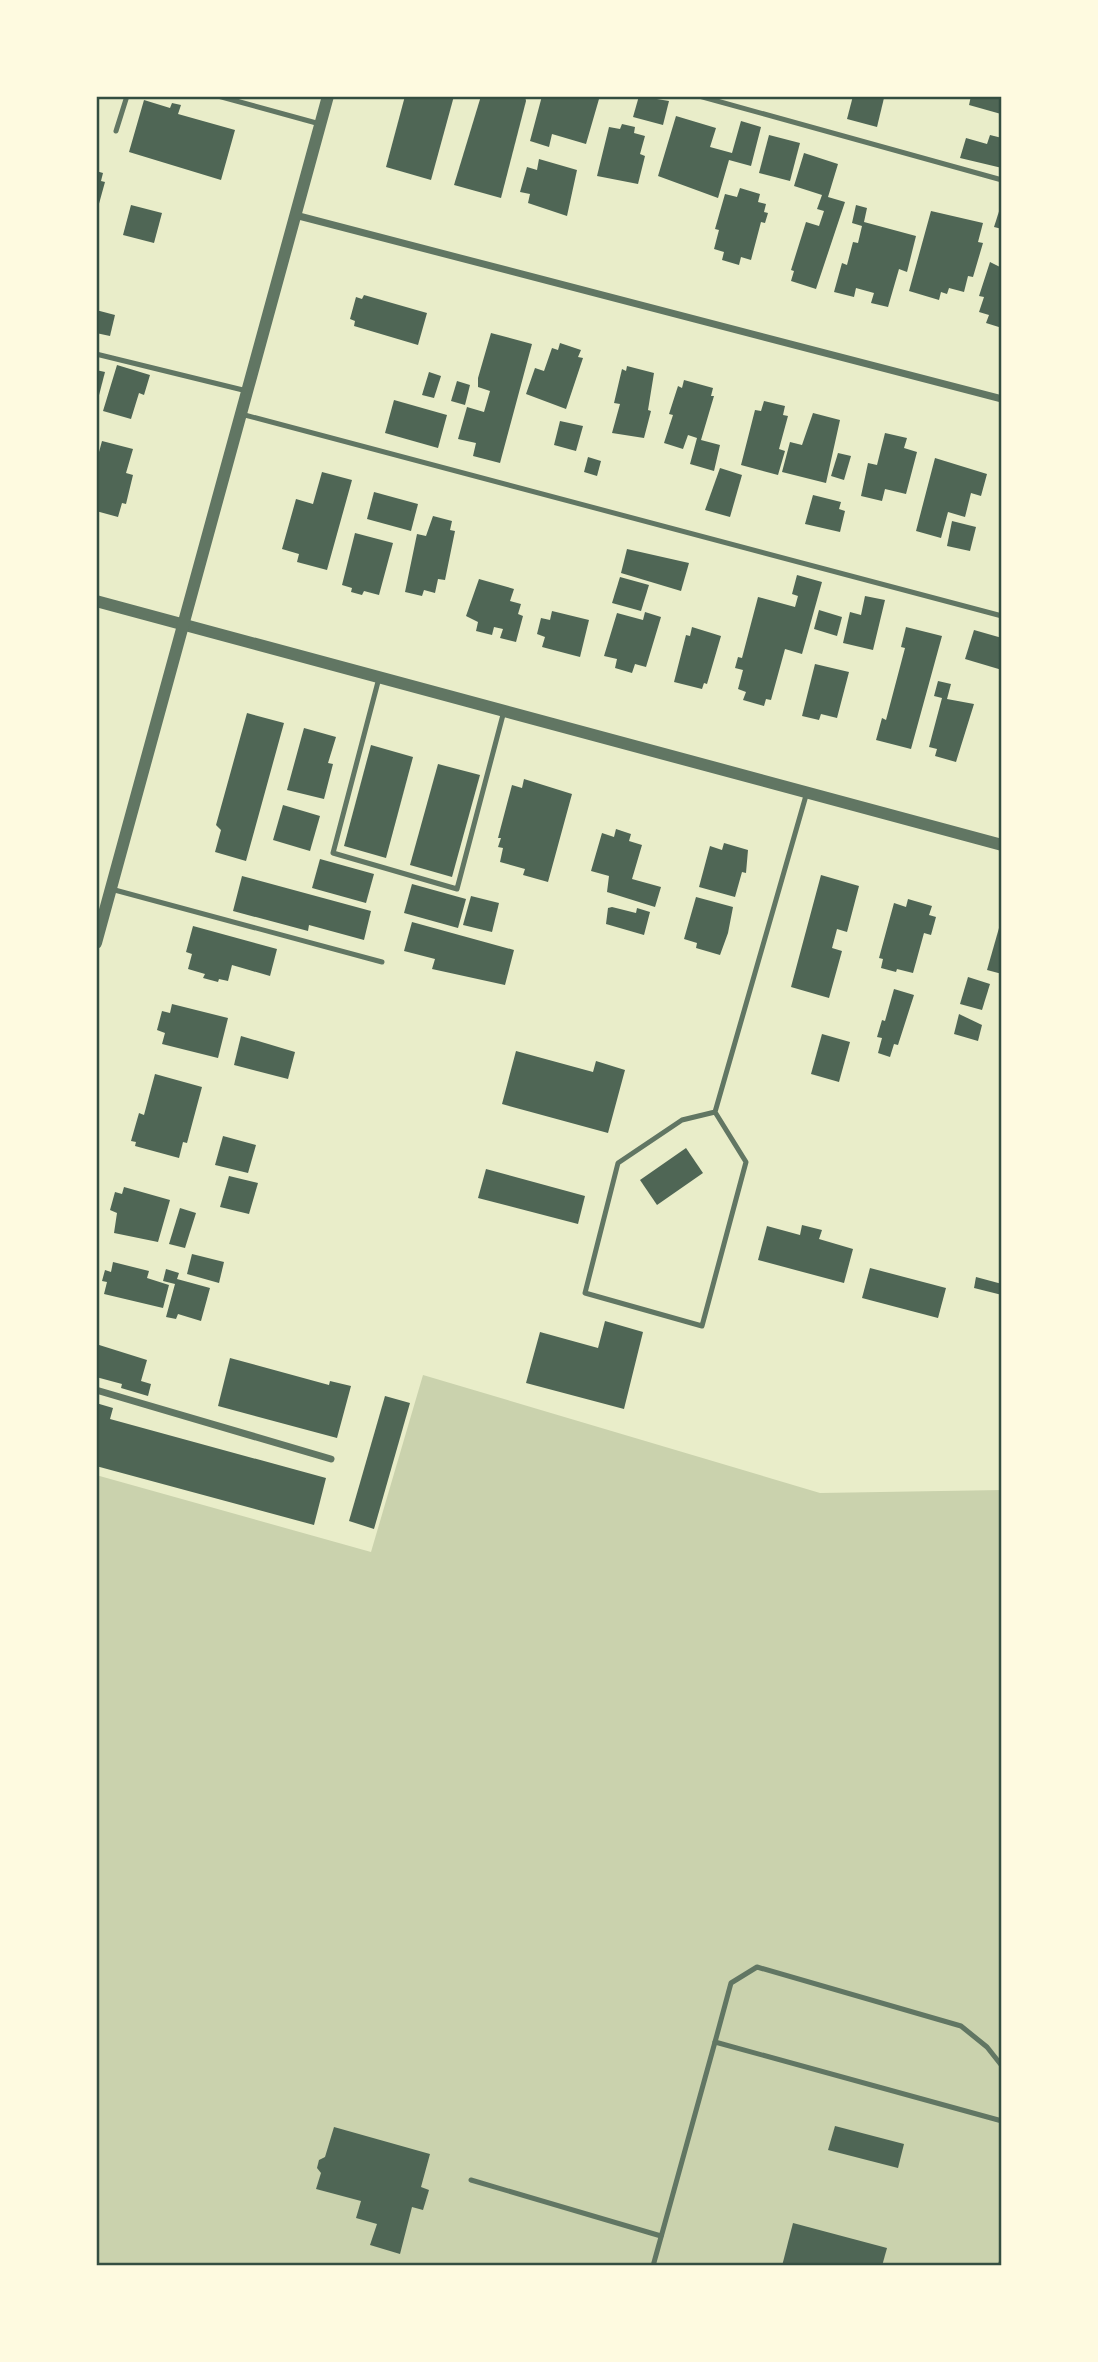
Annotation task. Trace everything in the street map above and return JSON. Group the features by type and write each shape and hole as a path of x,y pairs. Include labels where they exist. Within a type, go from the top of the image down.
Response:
{"street":[{"path":"96,943 328,96"},
{"path":"295,215 1002,399"},
{"path":"96,601 1002,845"},
{"path":"96,1390 331,1459"}],"lane":[{"path":"116,131 127,96"},
{"path":"218,96 320,124"},
{"path":"699,96 1002,180"},
{"path":"96,354 247,391"},
{"path":"241,414 1002,616"},
{"path":"379,677 333,853 457,888 504,711"},
{"path":"715,1112 682,1120 618,1163 585,1293 702,1326 746,1162 715,1112 807,792"},
{"path":"111,889 382,962"},
{"path":"653,2266 731,1983 757,1967 961,2026 988,2047 1002,2066"},
{"path":"715,2042 1002,2121"},
{"path":"471,2180 661,2236"},
{"path":"1000,2266 1002,2260"}],"green space":[{"path":"423,1375 820,1493 1002,1490 1002,2266 96,2266 96,1475 371,1552"}],"building":[{"path":"405,96 454,96 431,180 386,167"},
{"path":"481,96 525,96 526,101 501,198 454,185"},
{"path":"542,96 599,99 586,144 552,134 549,147 530,141"},
{"path":"639,96 669,101 663,125 633,117"},
{"path":"853,96 884,98 877,127 847,119"},
{"path":"971,96 1002,96 1001,114 969,105"},
{"path":"144,100 170,108 172,103 181,105 178,114 235,130 221,180 129,152"},
{"path":"676,116 716,128 710,147 732,153 741,121 761,127 751,166 729,160 718,198 658,176"},
{"path":"622,124 635,127 634,133 645,136 640,154 645,156 638,184 597,176 609,127 620,129"},
{"path":"769,135 800,143 790,181 759,173"},
{"path":"990,135 1002,138 1002,168 960,158 966,138 987,144"},
{"path":"804,153 838,164 828,197 845,202 816,289 791,281 794,271 791,270 806,222 819,226 824,211 817,209 822,195 794,186"},
{"path":"539,159 577,170 567,216 528,203 530,194 520,192 527,167 537,170"},
{"path":"96,171 103,173 101,181 105,182 97,211"},
{"path":"740,188 760,194 758,202 766,204 764,212 768,213 765,223 761,222 751,260 741,257 739,265 722,260 724,252 714,249 719,230 715,229 725,194 737,197"},
{"path":"1002,202 1002,229 994,227"},
{"path":"131,205 162,213 154,243 123,235"},
{"path":"856,205 867,208 864,222 916,236 907,272 899,269 888,307 871,303 874,293 856,288 854,297 834,292 842,263 847,265 853,242 858,243 862,226 852,223"},
{"path":"931,211 983,223 978,242 983,243 973,277 968,276 964,292 949,288 947,294 941,292 939,300 909,291"},
{"path":"990,262 1002,268 1002,328 986,323 989,315 979,312 984,297 979,296"},
{"path":"364,295 427,313 418,345 354,326 355,321 350,319 356,297 362,299"},
{"path":"96,310 115,315 110,336 96,333"},
{"path":"491,333 532,344 500,463 473,456 476,443 458,439 467,407 484,412 490,391 478,387 478,378"},
{"path":"560,343 581,350 578,357 583,358 566,409 526,394 535,368 544,371 552,348 558,350"},
{"path":"117,365 150,375 144,395 139,393 131,419 103,411"},
{"path":"627,366 654,373 648,410 651,411 644,438 612,433 620,404 614,403 622,369 626,371"},
{"path":"96,370 105,372 97,403 96,403"},
{"path":"429,372 441,376 434,398 422,395"},
{"path":"684,380 713,388 711,396 714,396 701,440 720,445 714,471 690,464 697,438 688,435 683,449 664,443 673,415 669,414 678,386 682,388"},
{"path":"457,381 470,385 465,405 451,401"},
{"path":"394,400 447,415 438,448 385,433"},
{"path":"764,401 785,406 783,415 788,416 779,449 785,451 778,475 741,465 755,410 761,411"},
{"path":"813,413 840,420 826,483 782,472 790,442 802,445"},
{"path":"560,421 583,426 576,451 554,445"},
{"path":"885,433 907,438 904,448 917,452 906,494 885,489 882,501 861,496 868,463 877,465"},
{"path":"102,441 133,449 126,473 133,475 126,504 122,503 118,517 96,511 96,463"},
{"path":"838,453 851,456 844,480 831,476"},
{"path":"588,457 601,461 597,476 584,472"},
{"path":"935,458 987,474 981,496 971,493 965,517 948,512 941,538 916,531"},
{"path":"720,468 742,475 730,517 705,510"},
{"path":"322,472 352,480 327,570 297,562 299,554 282,549 296,499 313,504"},
{"path":"374,492 418,504 411,531 367,519"},
{"path":"813,495 841,502 839,509 845,511 840,532 805,524"},
{"path":"433,516 452,521 450,530 455,531 445,580 438,579 435,593 424,590 422,596 405,592 417,534 426,536"},
{"path":"952,521 976,527 970,551 947,546"},
{"path":"355,533 393,543 379,595 364,591 362,595 351,592 352,588 342,585"},
{"path":"627,549 689,563 681,591 621,573"},
{"path":"797,575 822,582 802,654 785,649 771,700 766,699 764,706 743,700 746,692 738,689 743,670 735,668 738,657 742,658 758,597 795,607 798,596 792,594"},
{"path":"620,577 649,585 641,611 612,603"},
{"path":"479,579 514,589 510,601 521,604 518,614 523,616 516,642 500,638 503,629 494,627 492,635 476,631 478,622 466,616"},
{"path":"865,596 885,600 873,650 843,643 850,612 861,615"},
{"path":"819,610 842,617 837,636 814,629"},
{"path":"552,611 589,620 580,657 542,647 545,637 537,634 541,618 550,620"},
{"path":"645,612 661,617 646,667 635,664 632,673 615,668 617,659 604,656 617,613 643,620"},
{"path":"692,627 721,636 707,684 704,683 702,689 674,682 686,635 690,636"},
{"path":"906,627 942,636 911,749 876,740 882,718 886,720 905,648 901,647"},
{"path":"974,630 1002,638 1002,670 965,659"},
{"path":"815,664 849,672 837,718 821,714 819,720 802,716"},
{"path":"938,681 951,684 947,699 974,704 956,762 935,756 937,749 929,747 942,698 934,696"},
{"path":"247,713 284,723 246,861 215,852 221,830 216,825"},
{"path":"304,728 336,737 328,763 333,764 324,799 287,790"},
{"path":"371,745 413,757 386,858 344,846"},
{"path":"438,764 480,775 452,877 410,865"},
{"path":"524,779 572,794 548,882 523,875 525,869 500,862 503,848 498,847 501,838 498,838 512,785 522,788"},
{"path":"283,805 320,816 310,851 273,840"},
{"path":"616,829 631,834 629,841 642,845 632,879 661,887 655,907 607,892 609,876 591,871 602,833 614,837"},
{"path":"724,843 748,850 746,873 742,872 735,897 699,887 710,846 722,850"},
{"path":"320,859 374,874 366,903 312,888"},
{"path":"821,875 859,886 847,932 837,929 832,948 842,951 829,998 791,987"},
{"path":"242,876 371,911 364,940 309,925 308,931 233,911"},
{"path":"412,884 466,899 458,928 404,913"},
{"path":"471,896 499,903 492,932 463,925"},
{"path":"696,897 733,907 720,955 696,948 697,943 684,939"},
{"path":"908,899 932,906 929,915 936,917 931,935 924,933 913,973 881,968 883,959 879,958 894,903 906,907"},
{"path":"608,908 636,913 637,908 650,912 644,935 606,924"},
{"path":"412,922 514,950 505,985 432,969 435,959 404,951"},
{"path":"193,926 277,949 270,976 232,965 228,981 219,979 218,982 203,978 205,974 188,969 192,954 186,952"},
{"path":"999,928 1002,929 1002,974 987,970"},
{"path":"968,977 990,984 982,1010 960,1004"},
{"path":"894,989 914,995 898,1045 894,1044 890,1057 878,1053 882,1038 877,1037 882,1020 885,1021"},
{"path":"172,1004 228,1018 218,1058 162,1044 165,1033 157,1030 162,1011 170,1013"},
{"path":"959,1014 982,1025 978,1041 954,1034"},
{"path":"822,1034 850,1042 839,1082 811,1074"},
{"path":"241,1036 295,1052 288,1079 234,1065"},
{"path":"516,1051 593,1072 596,1061 625,1070 608,1133 502,1104"},
{"path":"155,1074 202,1087 187,1143 183,1142 179,1158 135,1146 136,1142 131,1141 139,1113 144,1115"},
{"path":"223,1136 256,1145 248,1173 215,1165"},
{"path":"686,1148 703,1173 657,1205 640,1180"},
{"path":"486,1169 585,1196 578,1224 478,1198"},
{"path":"229,1176 258,1183 249,1214 220,1207"},
{"path":"124,1187 170,1200 158,1242 114,1233 117,1213 110,1210 115,1192 122,1194"},
{"path":"180,1208 196,1213 185,1248 169,1244"},
{"path":"802,1225 822,1230 819,1239 853,1249 844,1283 758,1260 767,1226 800,1235"},
{"path":"192,1254 224,1262 219,1283 187,1274"},
{"path":"113,1262 149,1271 147,1278 169,1285 163,1308 104,1294 107,1282 102,1281 105,1270 111,1272"},
{"path":"870,1268 946,1288 938,1318 862,1298"},
{"path":"166,1269 179,1273 177,1279 210,1288 201,1321 178,1314 176,1319 166,1317 175,1284 163,1281"},
{"path":"976,1277 1002,1284 1002,1295 974,1288"},
{"path":"605,1321 643,1332 624,1409 526,1383 540,1332 598,1348"},
{"path":"96,1344 147,1360 141,1381 151,1384 148,1396 121,1388 122,1384 96,1377"},
{"path":"230,1358 329,1385 330,1381 351,1386 337,1438 218,1406"},
{"path":"385,1396 410,1403 374,1529 349,1521"},
{"path":"96,1403 113,1408 110,1419 326,1478 314,1525 96,1466"},
{"path":"835,2126 904,2144 898,2168 828,2150"},
{"path":"334,2127 430,2154 421,2187 429,2190 423,2210 412,2207 400,2254 370,2245 377,2224 356,2218 361,2201 316,2189 321,2173 317,2168 319,2160 325,2157"},
{"path":"793,2223 887,2248 882,2266 782,2266"}]}
